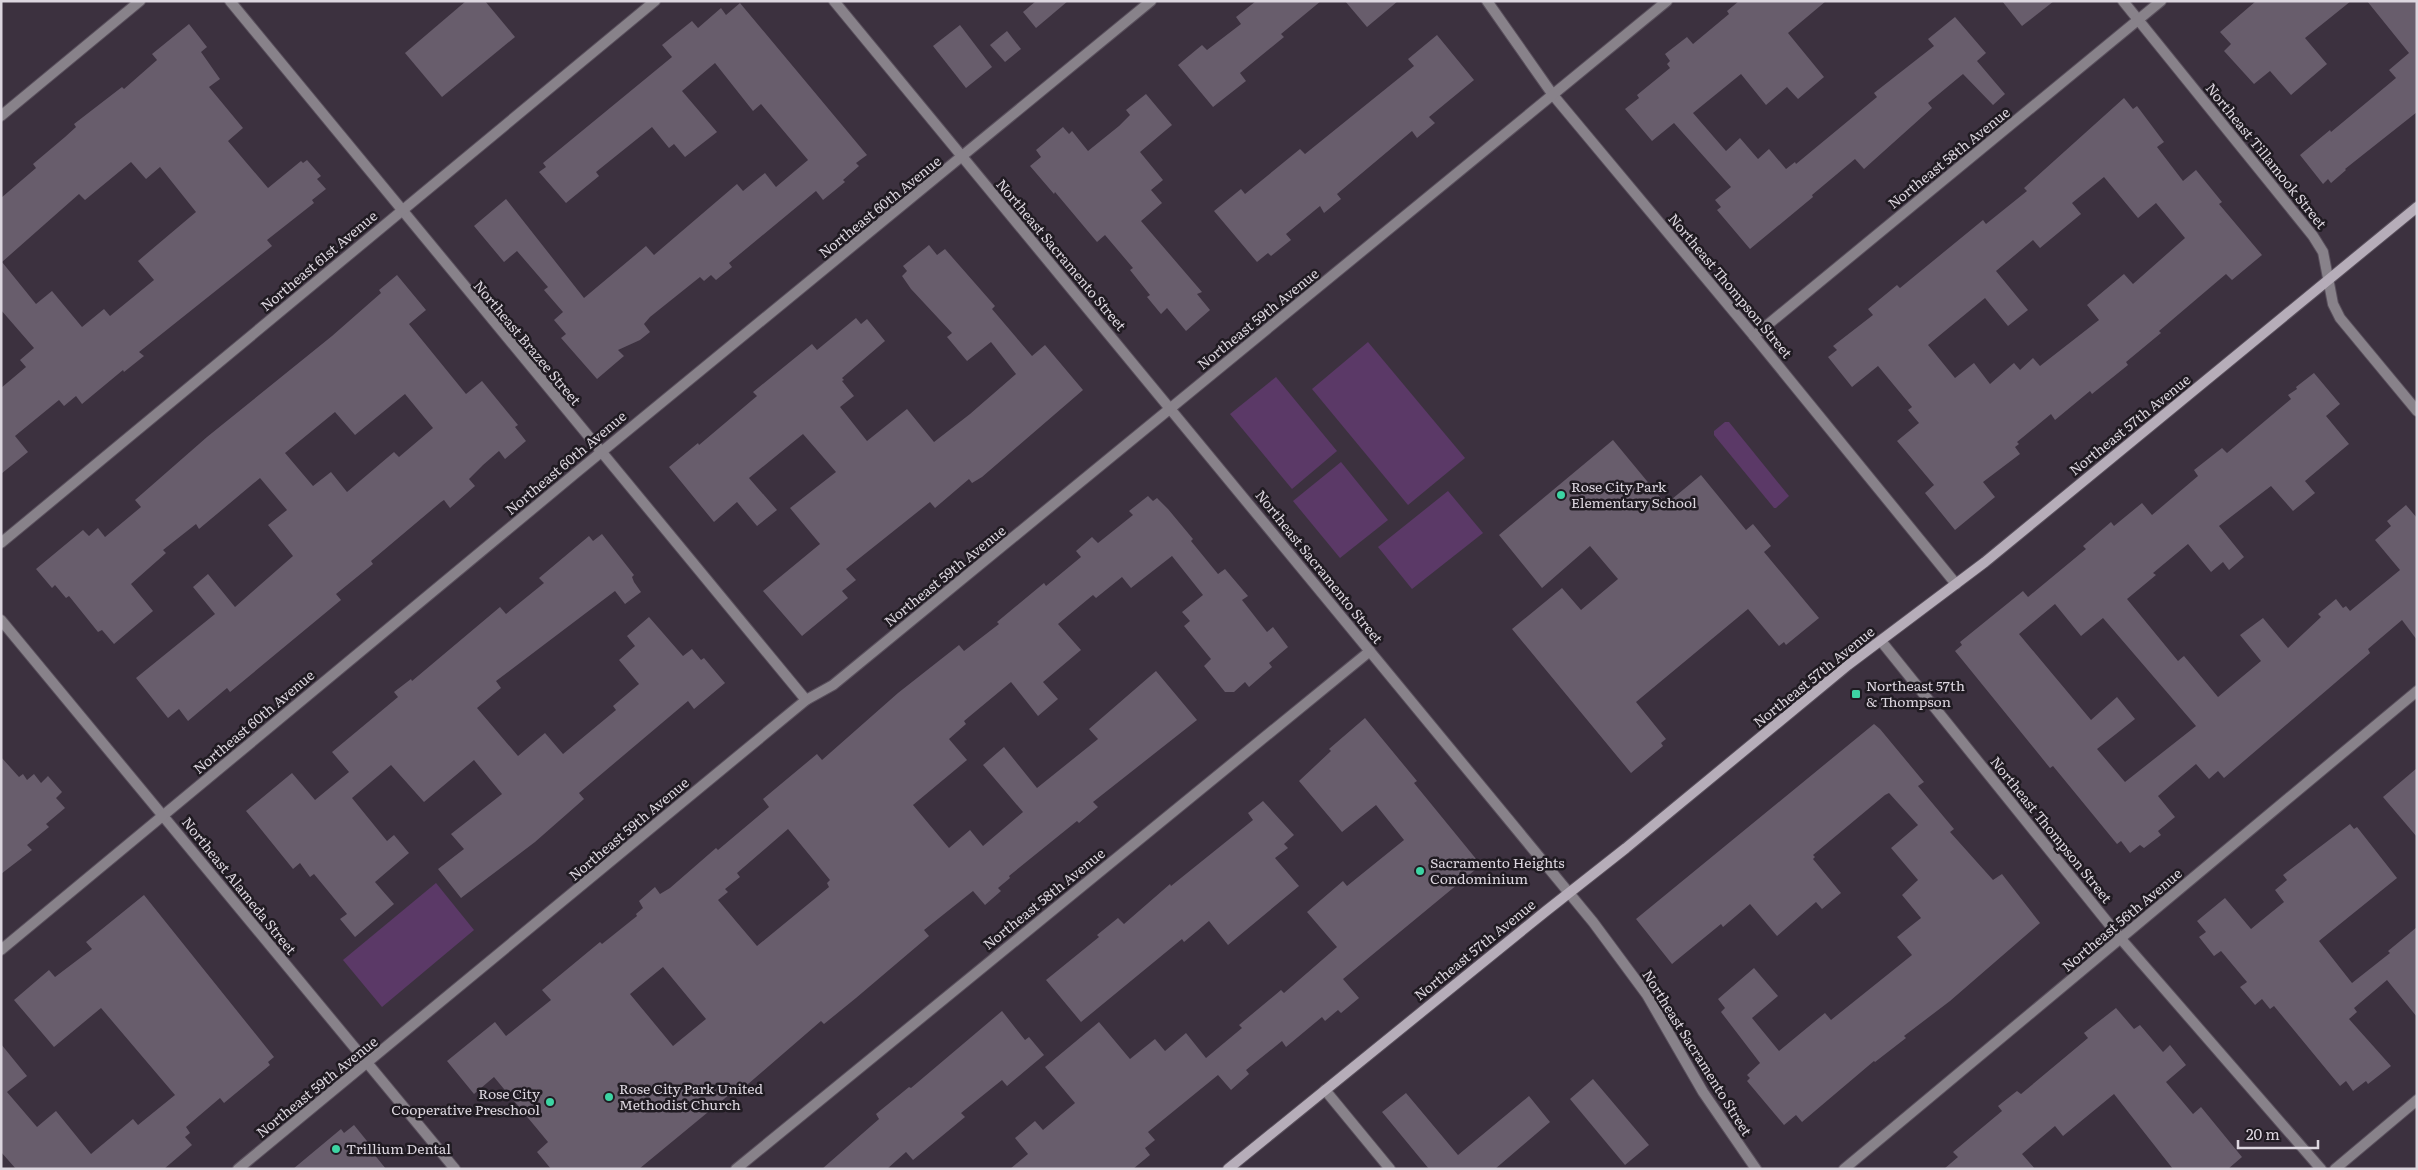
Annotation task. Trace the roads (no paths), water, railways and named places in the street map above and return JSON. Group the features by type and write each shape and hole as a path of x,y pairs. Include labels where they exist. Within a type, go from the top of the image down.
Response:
{"main road":[{"name":"Northeast 57th Avenue","path":"1228,1169 1626,848 1848,665 1956,584 2417,207"}],"street":[{"path":"1,116 140,1"},
{"name":"Northeast Brazee Street","path":"230,1 400,211 806,700"},
{"name":"Northeast 61st Avenue","path":"1,542 655,1"},
{"name":"Northeast Sacramento Street","path":"834,1 1568,893 1636,980 1662,1018 1703,1092 1756,1169"},
{"name":"Northeast 60th Avenue","path":"1,950 600,453 1151,1"},
{"name":"Northeast Thompson Street","path":"1487,1 1553,95 1754,336 1956,584"},
{"name":"Northeast 59th Avenue","path":"238,1169 806,700 834,685 1667,1"},
{"name":"Northeast Tillamook Street","path":"2123,1 2313,236 2323,252 2333,304 2340,318 2417,411"},
{"name":"Northeast 58th Avenue","path":"1754,336 2161,1"},
{"name":"Northeast Alameda Street","path":"1,620 455,1169"},
{"name":"Northeast Thompson Street","path":"1881,641 2121,939 2321,1169"},
{"name":"Northeast 58th Avenue","path":"736,1169 1370,651"},
{"name":"Northeast 56th Avenue","path":"1844,1169 2417,690"},
{"path":"1325,1090 1390,1169"},
{"path":"2335,1169 2417,1100"}],"place":[{"name":"Rose City Park Elementary School","path":"1561,495"},
{"name":"Northeast 57th & Thompson","path":"1856,694"},
{"name":"Sacramento Heights Condominium","path":"1420,871"},
{"name":"Rose City Park United Methodist Church","path":"609,1097"},
{"name":"Rose City Cooperative Preschool","path":"550,1102"},
{"name":"Trillium Dental","path":"336,1149"}]}
